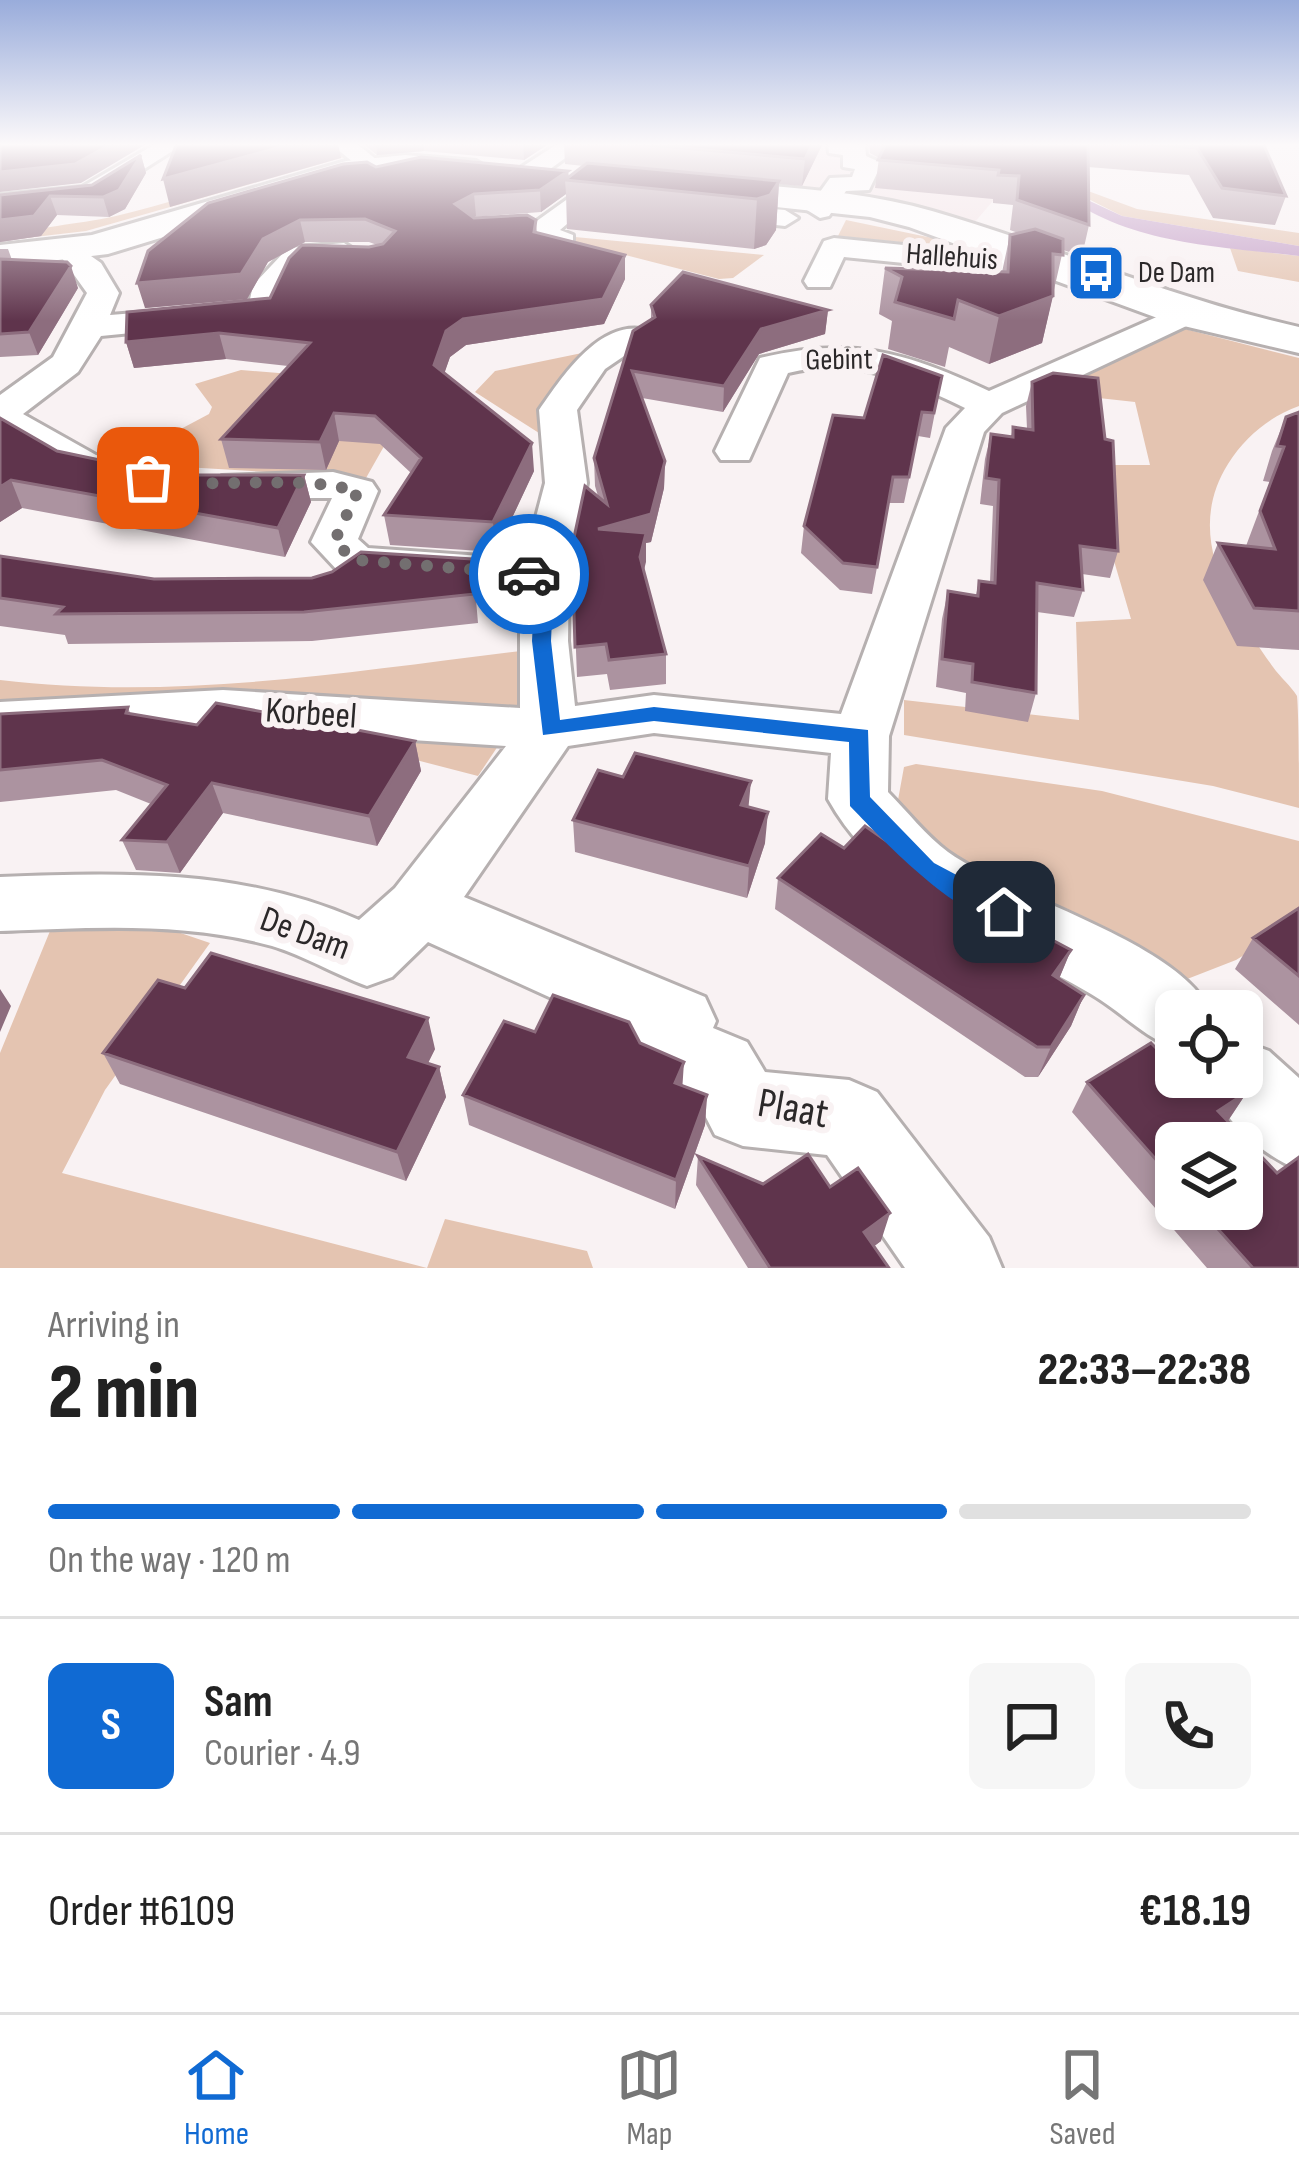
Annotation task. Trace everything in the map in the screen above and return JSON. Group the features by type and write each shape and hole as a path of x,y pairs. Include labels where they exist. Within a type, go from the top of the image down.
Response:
{"street":[{"path":"0,256 71,251 263,202"},
{"path":"543,230 589,202"},
{"path":"752,202 921,219 1186,314 1299,340"},
{"path":"822,206 825,202"},
{"path":"672,207 785,218"},
{"name":"Hallehuis","path":"819,281 834,247 1003,264 1034,256"},
{"path":"89,327 264,312 268,285 298,254 323,249 380,257"},
{"path":"71,251 90,268 103,293 89,327 69,367 0,414 83,465 182,483 333,484 358,491 334,542 337,574 545,575"},
{"path":"1155,1000 1124,976 925,870 858,800 861,736 966,428 989,405 1186,314"},
{"path":"634,337 593,362 558,410 566,483 545,575 542,641 550,729 654,714 861,736"},
{"name":"Gebint","path":"735,451 773,366 810,355 884,357 989,405"},
{"name":"Korbeel","path":"0,721 223,709 550,729"},
{"name":"De Dam","path":"0,904 197,900 320,932 367,956 419,908 550,729"},
{"name":"Plaat","path":"419,908 679,1021 668,1045 720,1067 743,1108 849,1119 958,1268"},
{"path":"1263,1097 1299,1131"}],"shaded area":[{"path":"187,202 86,231 0,241 30,231"},
{"path":"879,202 992,202 974,223"},
{"path":"1092,202 1122,216 1299,246 1299,256 1168,239 1105,219 1076,203"},
{"path":"1095,202 1299,233 1299,246 1122,216"},
{"path":"846,220 966,245 979,250 838,236"},
{"path":"555,237 764,255 733,278 719,279"},
{"path":"1230,248 1299,256 1299,282 1238,271"},
{"path":"1181,328 1299,358 1299,406 1268,422 1235,454 1215,491 1210,518 1211,544 1228,595 1257,644 1297,696 1299,808 1213,786 904,735 904,700 1079,720 1076,622 1131,619 1086,465 1150,465 1135,402 1035,391"},
{"path":"587,352 551,400 539,433 475,392 495,371"},
{"path":"241,370 291,374 387,441 366,478 117,463 209,414 212,407 195,384"},
{"path":"521,651 526,704 478,776 304,731 0,731 0,680 65,686 196,686"},
{"path":"916,764 1102,791 1299,841 1299,921 1236,960 1159,990 894,822 904,767"},
{"path":"160,926 210,943 105,1090 62,1173 427,1268 0,1268 0,1053 50,931"},
{"path":"445,1219 587,1251 593,1268 427,1268"}],"building":[{"path":"0,202 45,202 34,216 0,220"},
{"path":"458,202 455,204 474,218 527,215 536,220 534,232 625,255 603,299 463,319 446,331 434,365 532,443 493,522 384,515 421,458 375,416 334,413 320,442 221,439 310,343 219,333 126,342 127,312 270,298 289,258 302,245 369,247 383,244 395,231 365,219 300,220 263,239 241,274 137,283 148,251 208,203"},
{"path":"1023,202 1089,202 1089,225"},
{"path":"1035,229 1063,239 1063,255 1053,254 1053,296 999,316 958,300 954,319 895,302 902,277 885,268 1008,272 1010,235"},
{"path":"0,259 71,266 29,332 0,334"},
{"path":"683,272 828,310 761,329 724,386 632,371 665,461 651,514 598,529 646,533 640,557 666,654 609,660 606,644 575,647 572,547 585,486 607,504 594,458 633,331 655,317 651,305"},
{"path":"883,355 942,376 934,413 922,412 909,477 893,477 877,567 843,563 804,526 833,415 864,418"},
{"path":"1053,373 1098,378 1105,439 1113,441 1118,551 1080,546 1083,590 1037,583 1036,693 972,682 973,664 942,659 948,591 978,596 979,581 995,583 999,480 986,478 991,434 1013,437 1013,427 1033,430 1032,382"},
{"path":"1299,412 1299,611 1254,608 1218,543 1275,549 1260,511 1284,447 1277,446 1286,417"},
{"path":"0,418 57,451 171,475 304,475 278,528 11,480 0,487"},
{"path":"361,552 472,559 475,594 304,612 56,614 63,607 0,598 0,556 154,579 312,578 332,572"},
{"path":"216,703 415,741 369,816 212,783 167,842 122,840 167,785 102,760 0,770 0,714 128,707 126,713 197,725"},
{"path":"635,753 751,781 741,805 768,812 749,866 573,820 598,770 623,777"},
{"path":"865,826 951,886 1071,950 1053,975 1084,995 1051,1047 1037,1047 778,878 821,834 844,848"},
{"path":"1299,908 1299,976 1253,938"},
{"path":"211,953 428,1018 408,1057 439,1067 397,1152 103,1053 158,980 185,988"},
{"path":"553,995 629,1022 640,1043 684,1062 675,1083 707,1095 676,1180 463,1095 504,1021 535,1032"},
{"path":"1151,1043 1155,1047 1155,1098 1238,1098 1218,1111 1228,1122 1155,1122 1155,1158 1087,1082"},
{"path":"808,1154 830,1187 858,1168 890,1213 864,1232 889,1268 770,1268 698,1156 763,1184"},
{"path":"1299,1157 1299,1268 1253,1268 1219,1230 1263,1230 1263,1158 1277,1173"}],"way so far":[{"path":"148,478 181,484 333,484 358,491 334,542 355,560 529,574"}],"place":[{"name":"De Dam","path":"1096,273"}],"route":[{"path":"529,574 545,575 542,641 550,729 654,714 861,736 858,800 925,870 1004,912"}]}
